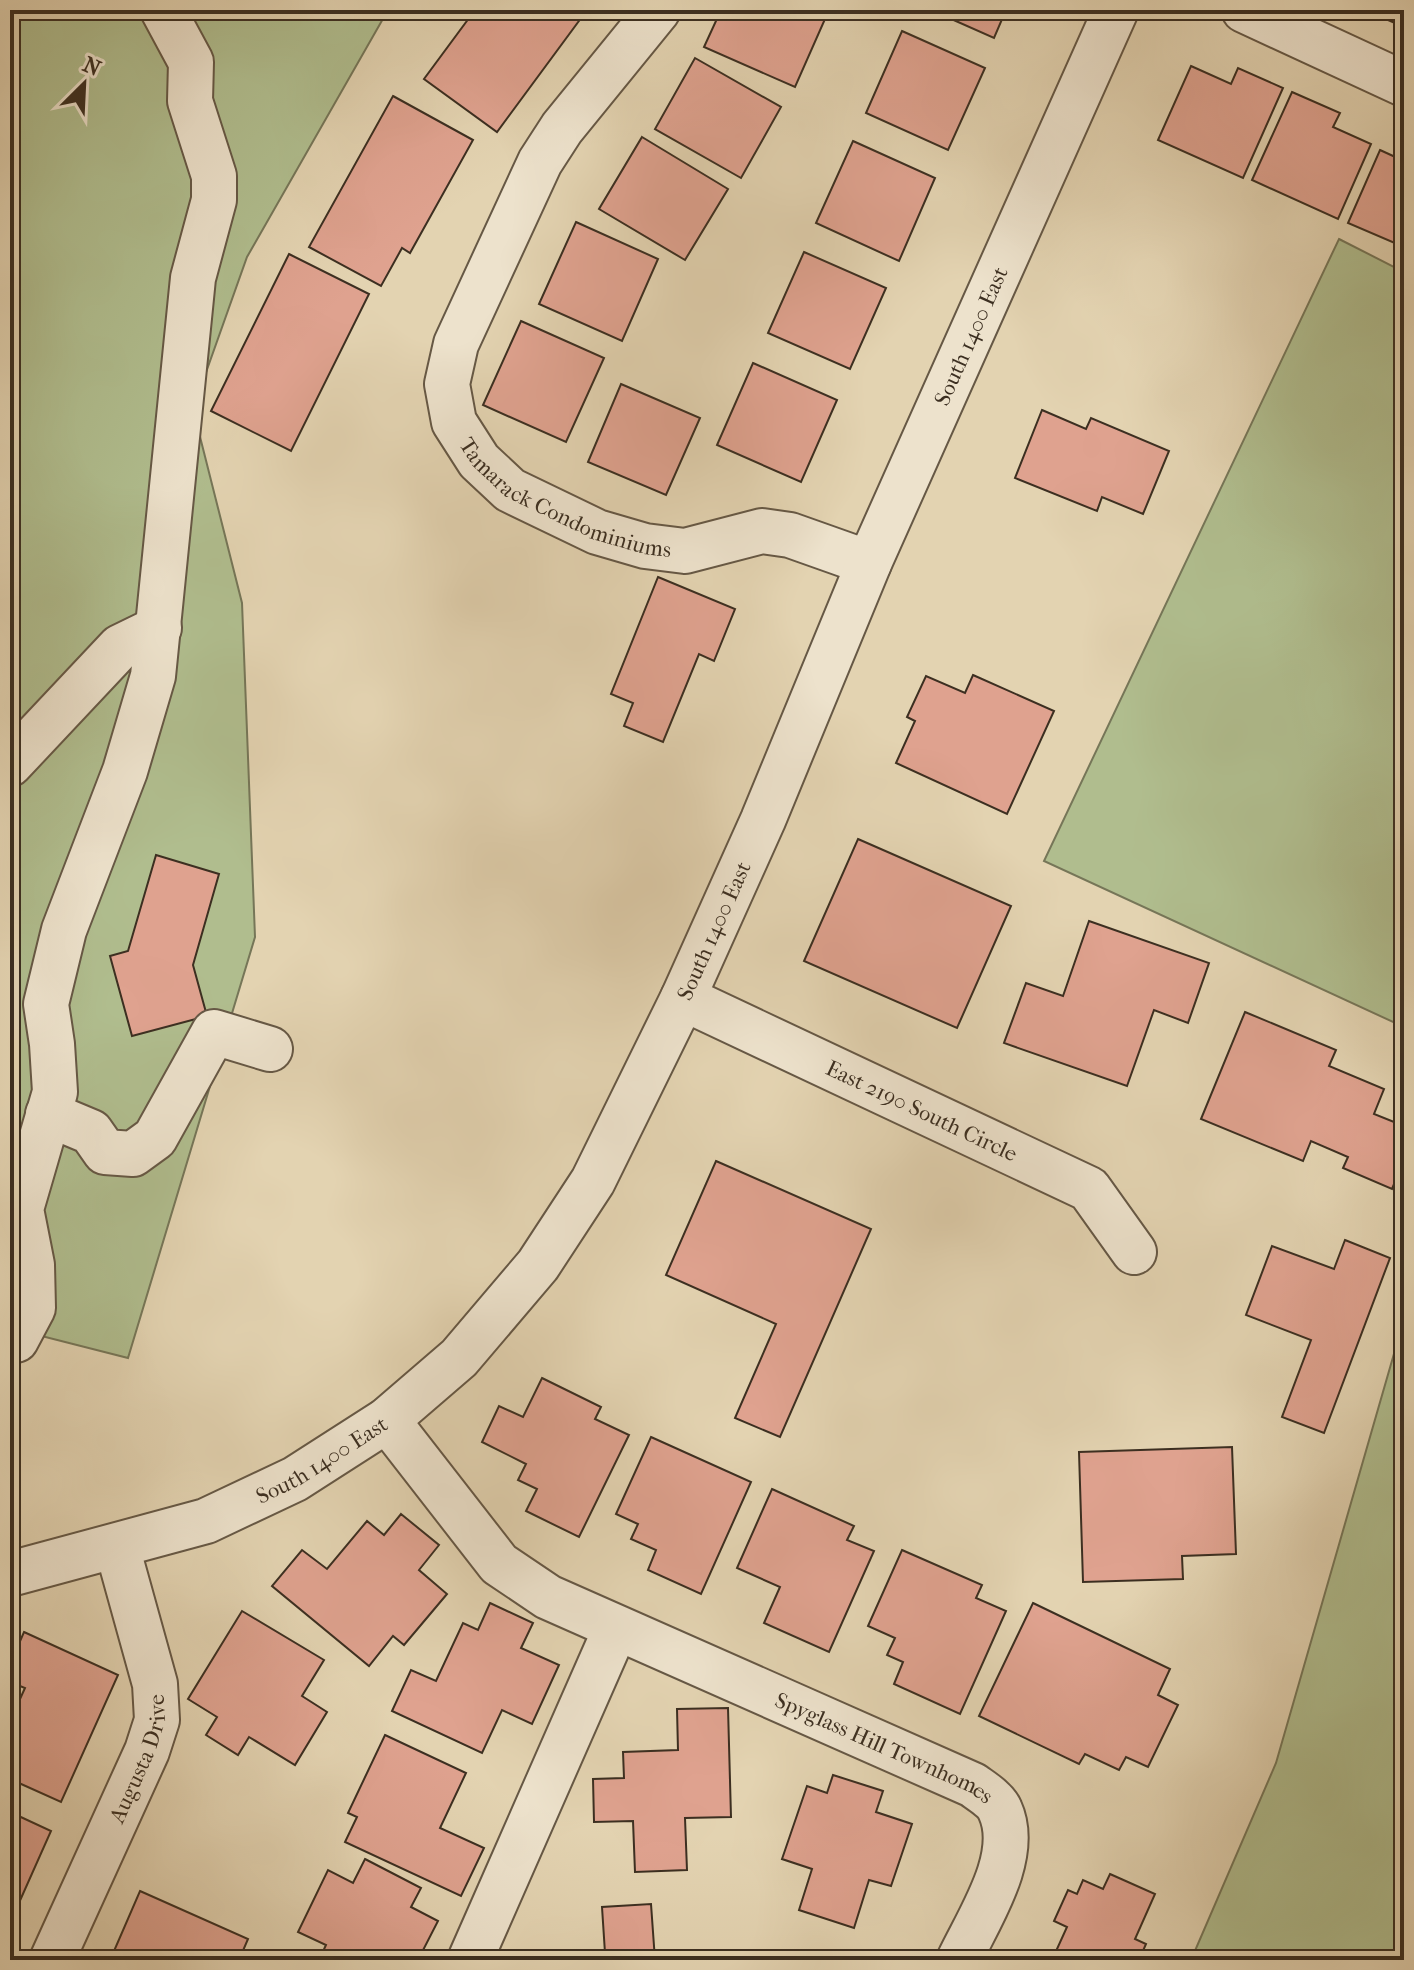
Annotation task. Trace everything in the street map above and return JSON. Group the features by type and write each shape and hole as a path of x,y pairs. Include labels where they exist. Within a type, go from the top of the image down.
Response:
{"street":[{"path":"10,1340 16,1340 33,1308 32,1265 21,1209 55,1092 46,1004 64,930 129,758 153,676 193,278 214,200 214,176 190,101 191,62 163,10"},
{"name":"Tamarack Condominiums","path":"658,10 562,128 540,162 456,344 447,384 454,422 479,461 510,490 597,532 645,546 685,551 762,531 790,535 869,563"},
{"name":"South 1400 East","path":"10,1574 206,1521 295,1479 387,1420 459,1358 538,1265 593,1181 683,998 763,820 869,563 1116,10"},
{"path":"1244,10 1404,84"},
{"path":"10,764 120,647 159,628"},
{"name":"East 2190 South Circle","path":"683,998 1089,1189 1134,1252"},
{"path":"48,1114 91,1132 105,1152 133,1154 155,1138 214,1032 270,1049"},
{"name":"Spyglass Hill Townhomes","path":"387,1420 499,1564 548,1597 973,1785 999,1807 1007,1842 1005,1854 999,1876 959,1960"},
{"name":"Augusta Drive","path":"52,1960 147,1751 157,1720 155,1684 117,1547"},
{"path":"470,1960 616,1628"}],"green space":[{"path":"10,10 388,10 247,257 193,409 242,603 255,937 128,1358 10,1328"},
{"path":"1339,239 1404,272 1404,1027 1044,861"},
{"path":"1404,1319 1404,1960 1191,1960 1276,1763"}],"building":[{"path":"475,10 587,10 497,132 424,79"},
{"path":"721,10 829,10 795,87 704,47"},
{"path":"931,10 1006,10 994,38"},
{"path":"1365,10 1404,10 1404,27"},
{"path":"902,31 985,68 948,150 866,113"},
{"path":"695,58 781,107 741,178 655,129"},
{"path":"1191,66 1231,84 1238,68 1283,88 1243,178 1158,140"},
{"path":"1292,92 1340,113 1333,127 1371,144 1338,219 1252,180"},
{"path":"393,96 473,140 410,253 402,248 381,286 309,247"},
{"path":"642,137 728,189 685,260 599,209"},
{"path":"853,141 935,178 899,261 816,223"},
{"path":"1380,150 1404,161 1404,247 1348,223"},
{"path":"576,222 658,259 622,341 539,304"},
{"path":"804,252 886,288 850,369 768,333"},
{"path":"289,254 369,294 291,451 211,411"},
{"path":"521,321 604,358 566,442 483,405"},
{"path":"753,363 837,400 801,482 717,445"},
{"path":"621,384 700,418 666,495 588,462"},
{"path":"1042,410 1086,429 1091,418 1169,451 1143,514 1102,497 1097,511 1015,478"},
{"path":"658,577 735,609 714,661 699,654 663,742 624,726 633,703 611,694"},
{"path":"973,675 1054,711 1007,814 896,763 915,721 907,717 926,676 965,693"},
{"path":"858,839 1011,906 957,1028 804,961"},
{"path":"156,855 219,874 193,965 207,1016 132,1036 110,956 128,951"},
{"path":"1089,921 1209,963 1188,1023 1154,1010 1127,1086 1004,1043 1026,983 1063,996"},
{"path":"1245,1012 1336,1050 1329,1066 1384,1089 1374,1114 1404,1126 1404,1160 1392,1189 1343,1168 1348,1157 1311,1141 1303,1161 1201,1119"},
{"path":"716,1161 871,1229 780,1437 735,1418 776,1324 666,1275"},
{"path":"1345,1240 1390,1258 1324,1433 1282,1417 1311,1340 1246,1315 1272,1246 1334,1269"},
{"path":"542,1378 601,1407 595,1419 629,1435 579,1537 526,1511 537,1489 518,1480 526,1464 482,1442 499,1406 523,1417"},
{"path":"651,1437 751,1482 701,1594 648,1570 656,1550 631,1539 638,1524 616,1514"},
{"path":"1232,1447 1236,1554 1182,1556 1183,1579 1083,1582 1079,1452"},
{"path":"772,1489 854,1526 847,1540 874,1551 829,1652 764,1623 780,1587 737,1568"},
{"path":"401,1514 439,1545 419,1570 447,1594 404,1645 393,1636 369,1666 272,1586 302,1550 327,1569 367,1521 384,1535"},
{"path":"902,1550 982,1585 976,1598 1006,1611 960,1714 894,1684 903,1662 887,1655 895,1638 868,1626"},
{"path":"490,1603 533,1623 521,1648 559,1665 532,1724 502,1710 482,1753 392,1711 411,1670 436,1681 463,1623 478,1630"},
{"path":"1033,1603 1170,1669 1158,1695 1178,1705 1148,1767 1126,1757 1119,1770 1085,1754 1079,1764 979,1716"},
{"path":"242,1611 324,1660 302,1696 327,1712 295,1765 249,1737 238,1755 206,1735 217,1717 188,1699"},
{"path":"24,1632 118,1675 61,1802 10,1779 10,1721 25,1688 10,1682 10,1664"},
{"path":"728,1708 731,1817 685,1818 687,1870 635,1872 633,1821 594,1822 593,1779 624,1778 623,1752 678,1750 677,1709"},
{"path":"385,1735 466,1773 440,1828 484,1848 461,1896 345,1842 357,1817 348,1813"},
{"path":"833,1775 883,1791 876,1812 912,1824 891,1886 869,1880 854,1928 799,1910 812,1869 782,1859 807,1786 827,1793"},
{"path":"10,1812 51,1831 10,1923"},
{"path":"365,1859 421,1888 411,1907 438,1921 418,1960 319,1960 326,1945 298,1932 328,1870 353,1883"},
{"path":"1110,1874 1155,1894 1135,1939 1146,1944 1139,1960 1052,1960 1067,1927 1054,1921 1068,1890 1077,1894 1083,1880 1103,1889"},
{"path":"140,1891 248,1939 239,1960 134,1960 114,1951"},
{"path":"651,1904 655,1960 516,1960 605,1953 602,1907"}]}
